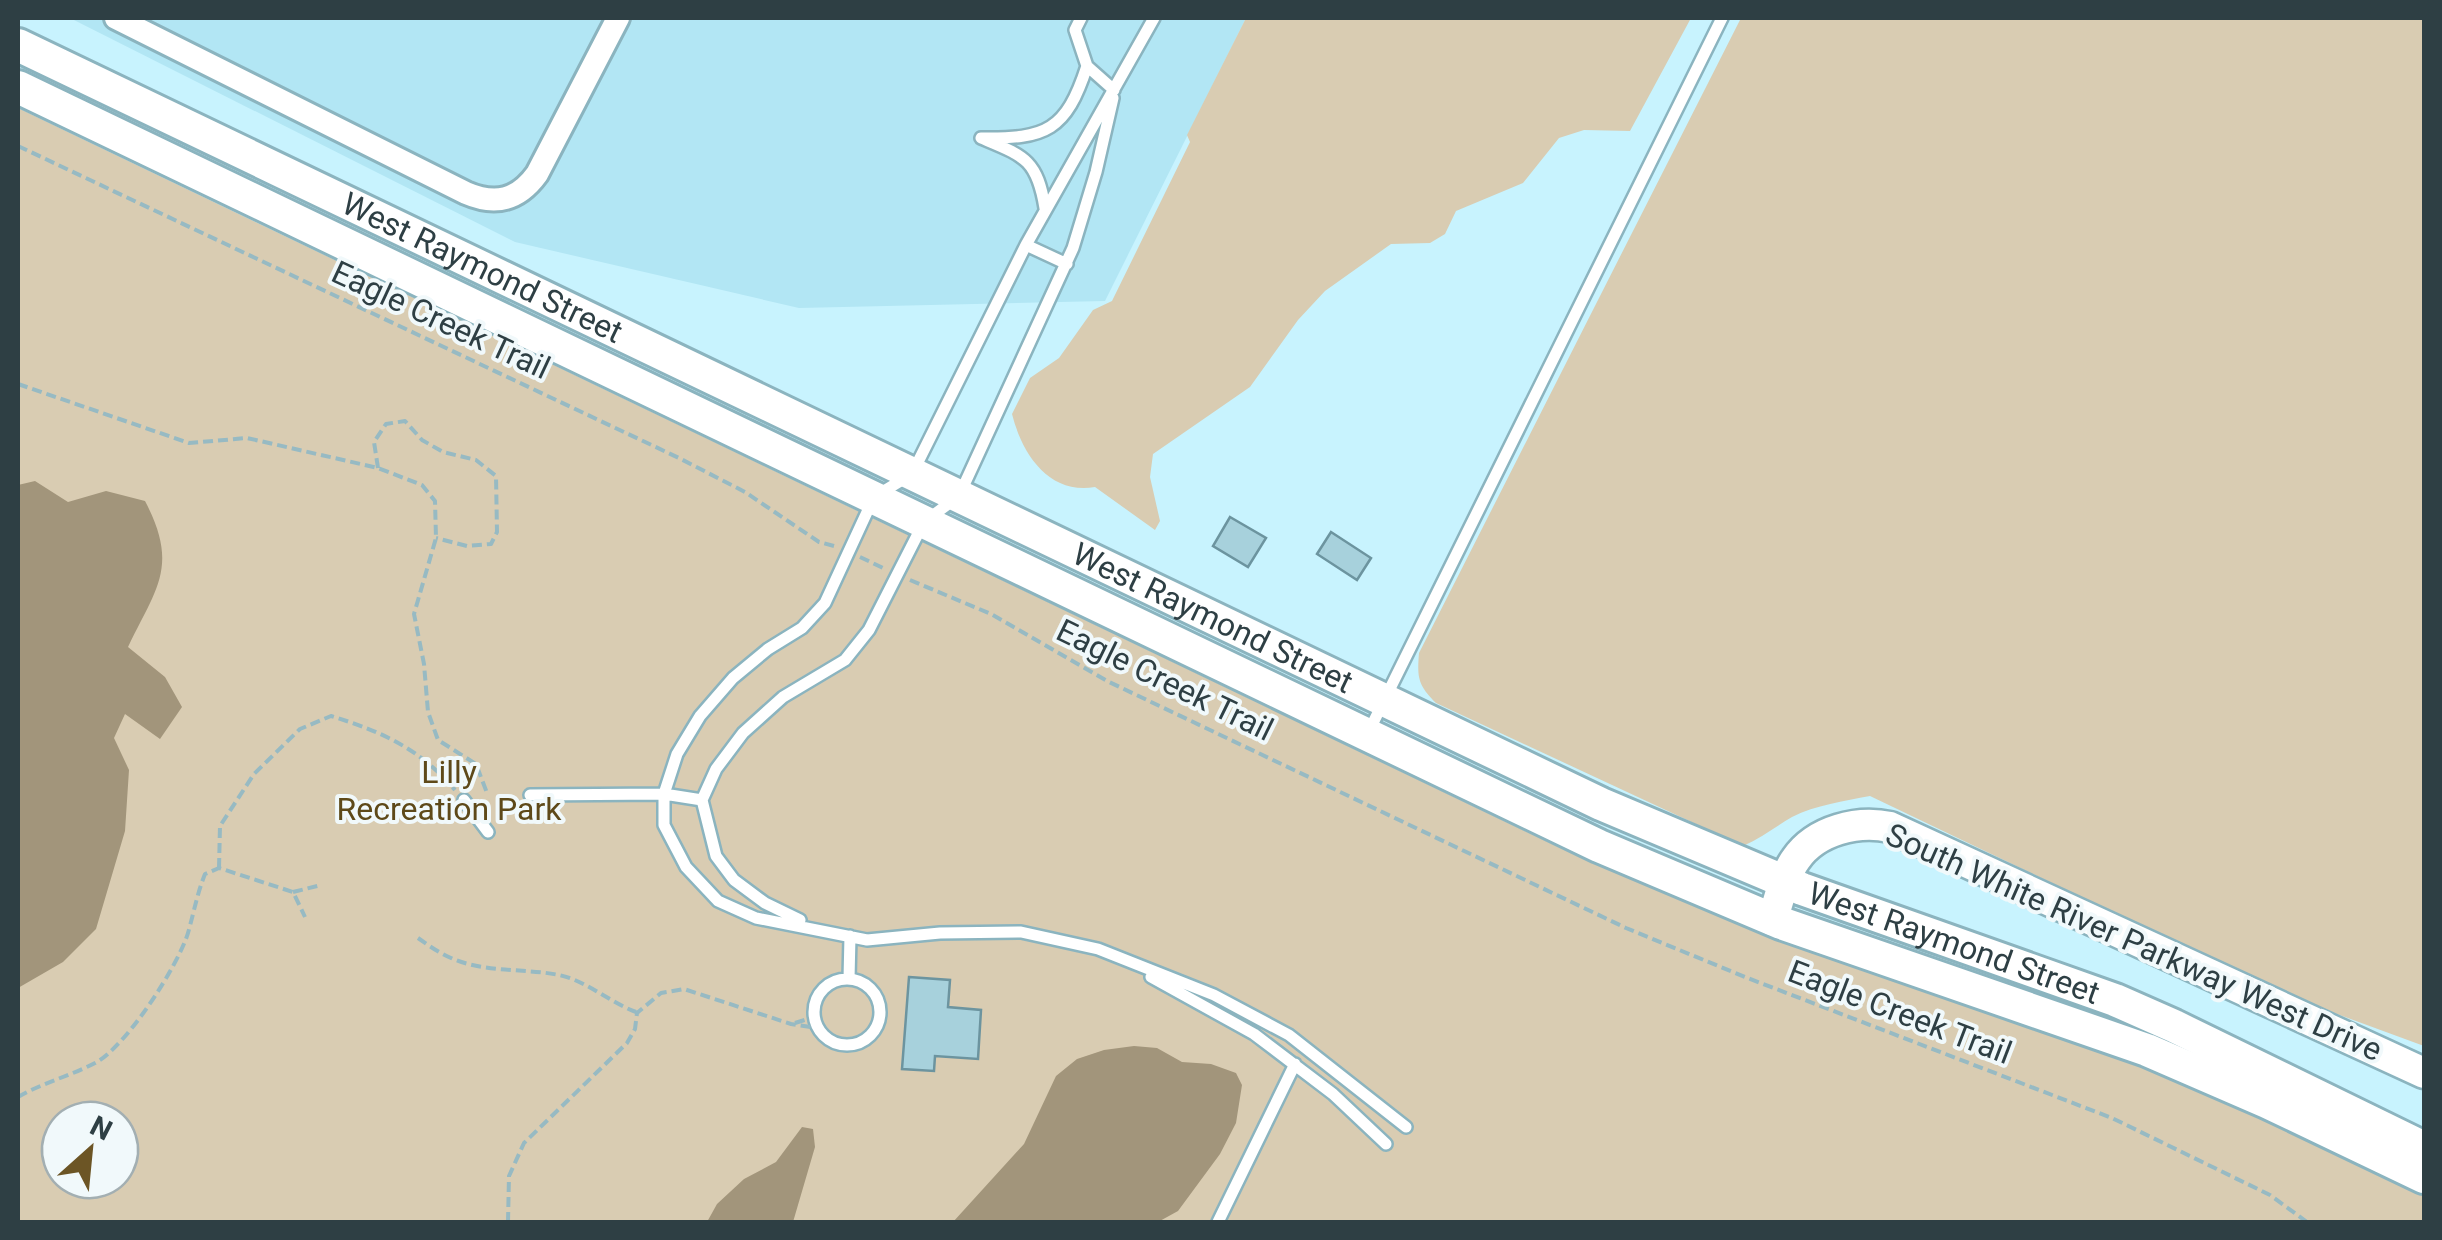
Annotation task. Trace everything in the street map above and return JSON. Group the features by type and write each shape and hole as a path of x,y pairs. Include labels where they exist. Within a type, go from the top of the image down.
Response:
{"main road":[{"name":"West Raymond Street","path":"18,44 1601,804 1786,883 2115,1000 2424,1148"},
{"name":"West Raymond Street","path":"18,87 1599,846 1772,920 2147,1050 2268,1102 2424,1177"},
{"path":"400,270 414,235"}],"street":[{"path":"116,18 466,194 490,201 502,201 522,192 538,174 618,18"},
{"path":"601,18 604,42"},
{"name":"South White River Parkway West Drive","path":"1772,920 1796,860 1827,834 1866,823 1890,827 2424,1073"}],"lane":[{"path":"1081,18 1075,30 1087,66 1114,90"},
{"path":"1153,18 1026,244 912,474 874,497 825,603 802,628 768,648 733,678 700,716 677,754 664,794 664,824 686,867 718,901 756,918 867,940 940,933 1021,932 1098,949 1214,995 1289,1034 1406,1126"},
{"path":"1367,735 1722,18"},
{"path":"1046,208 1040,177 1024,157 981,138 1026,138 1055,125 1077,96 1087,66"},
{"path":"812,927 734,880 716,856 702,800 716,769 742,733 783,697 845,660 870,630 924,522 959,496 1067,264 1096,172 1114,90"},
{"path":"1026,244 1067,264"},
{"path":"530,795 664,794 702,800"},
{"path":"464,800 488,832"},
{"path":"849,979 850,936"},
{"path":"1098,949 1254,1034 1295,1064 1386,1144"},
{"path":"849,979 860,982 876,996 880,1018 876,1029 862,1042 852,1045 829,1040 816,1023 818,995 827,986 849,979"},
{"path":"1218,1222 1295,1064"}],"path":[{"name":"Eagle Creek Trail","path":"18,146 679,458 745,492 818,542 849,551 991,614 1107,681 1626,928 2112,1118 2270,1195 2307,1222"},
{"path":"18,384 189,443 247,438 378,468 422,485 436,501 436,538 414,614 428,712 438,740 476,764 487,793"},
{"path":"378,468 374,442 386,424 405,421 422,440 443,452 476,460 496,476 496,532 491,544 467,546 436,538"},
{"path":"219,868 220,826 254,774 300,730 332,716 377,730 432,763 464,800"},
{"path":"18,1097 99,1062 127,1036 187,935 205,874 219,868 293,892 321,885"},
{"path":"293,892 306,917"},
{"path":"418,938 449,958 470,965 561,976 587,985 616,1005 637,1013"},
{"path":"508,1222 509,1176 524,1143 627,1043 635,1029 637,1013 661,993 684,989 791,1024 816,1023"},
{"path":"791,1024 816,1023"}],"shaded area":[{"path":"70,18 1246,18 1105,301 799,308 515,242"},
{"path":"35,481 68,502 106,491 145,501 161,543 162,560 155,592 128,647 165,677 182,707 160,739 125,714 114,738 129,770 125,831 96,929 63,962 18,988 18,485"},
{"path":"1134,1046 1157,1048 1182,1062 1211,1064 1236,1073 1242,1085 1236,1123 1220,1154 1178,1211 1158,1222 953,1222 1024,1144 1056,1076 1077,1059"},
{"path":"802,1127 813,1129 815,1147 793,1222 707,1222 717,1204 744,1179 776,1162"}],"green space":[{"path":"1246,18 1691,18 1630,131 1584,130 1559,138 1523,183 1456,211 1445,234 1430,243 1391,244 1325,291 1298,320 1250,387 1153,454 1150,477 1160,521 1155,530 1095,487 1064,485 1051,478 1031,457 1012,414 1030,378 1059,358 1093,310 1112,301 1190,142 1187,135"},
{"path":"1741,18 2424,18 2424,1046 2288,996 1870,796 1801,813 1743,846 1436,703 1425,691 1419,675 1419,653"},
{"name":"Lilly Recreation Park","path":"18,108 1571,853 1778,939 2044,1028 2207,1093 2424,1196 2424,1222 18,1222"}],"building":[{"path":"1230,517 1266,538 1248,567 1213,546"},
{"path":"1331,532 1371,558 1357,580 1317,554"},
{"path":"909,977 950,980 948,1007 981,1010 978,1059 935,1056 934,1071 902,1069"}]}
